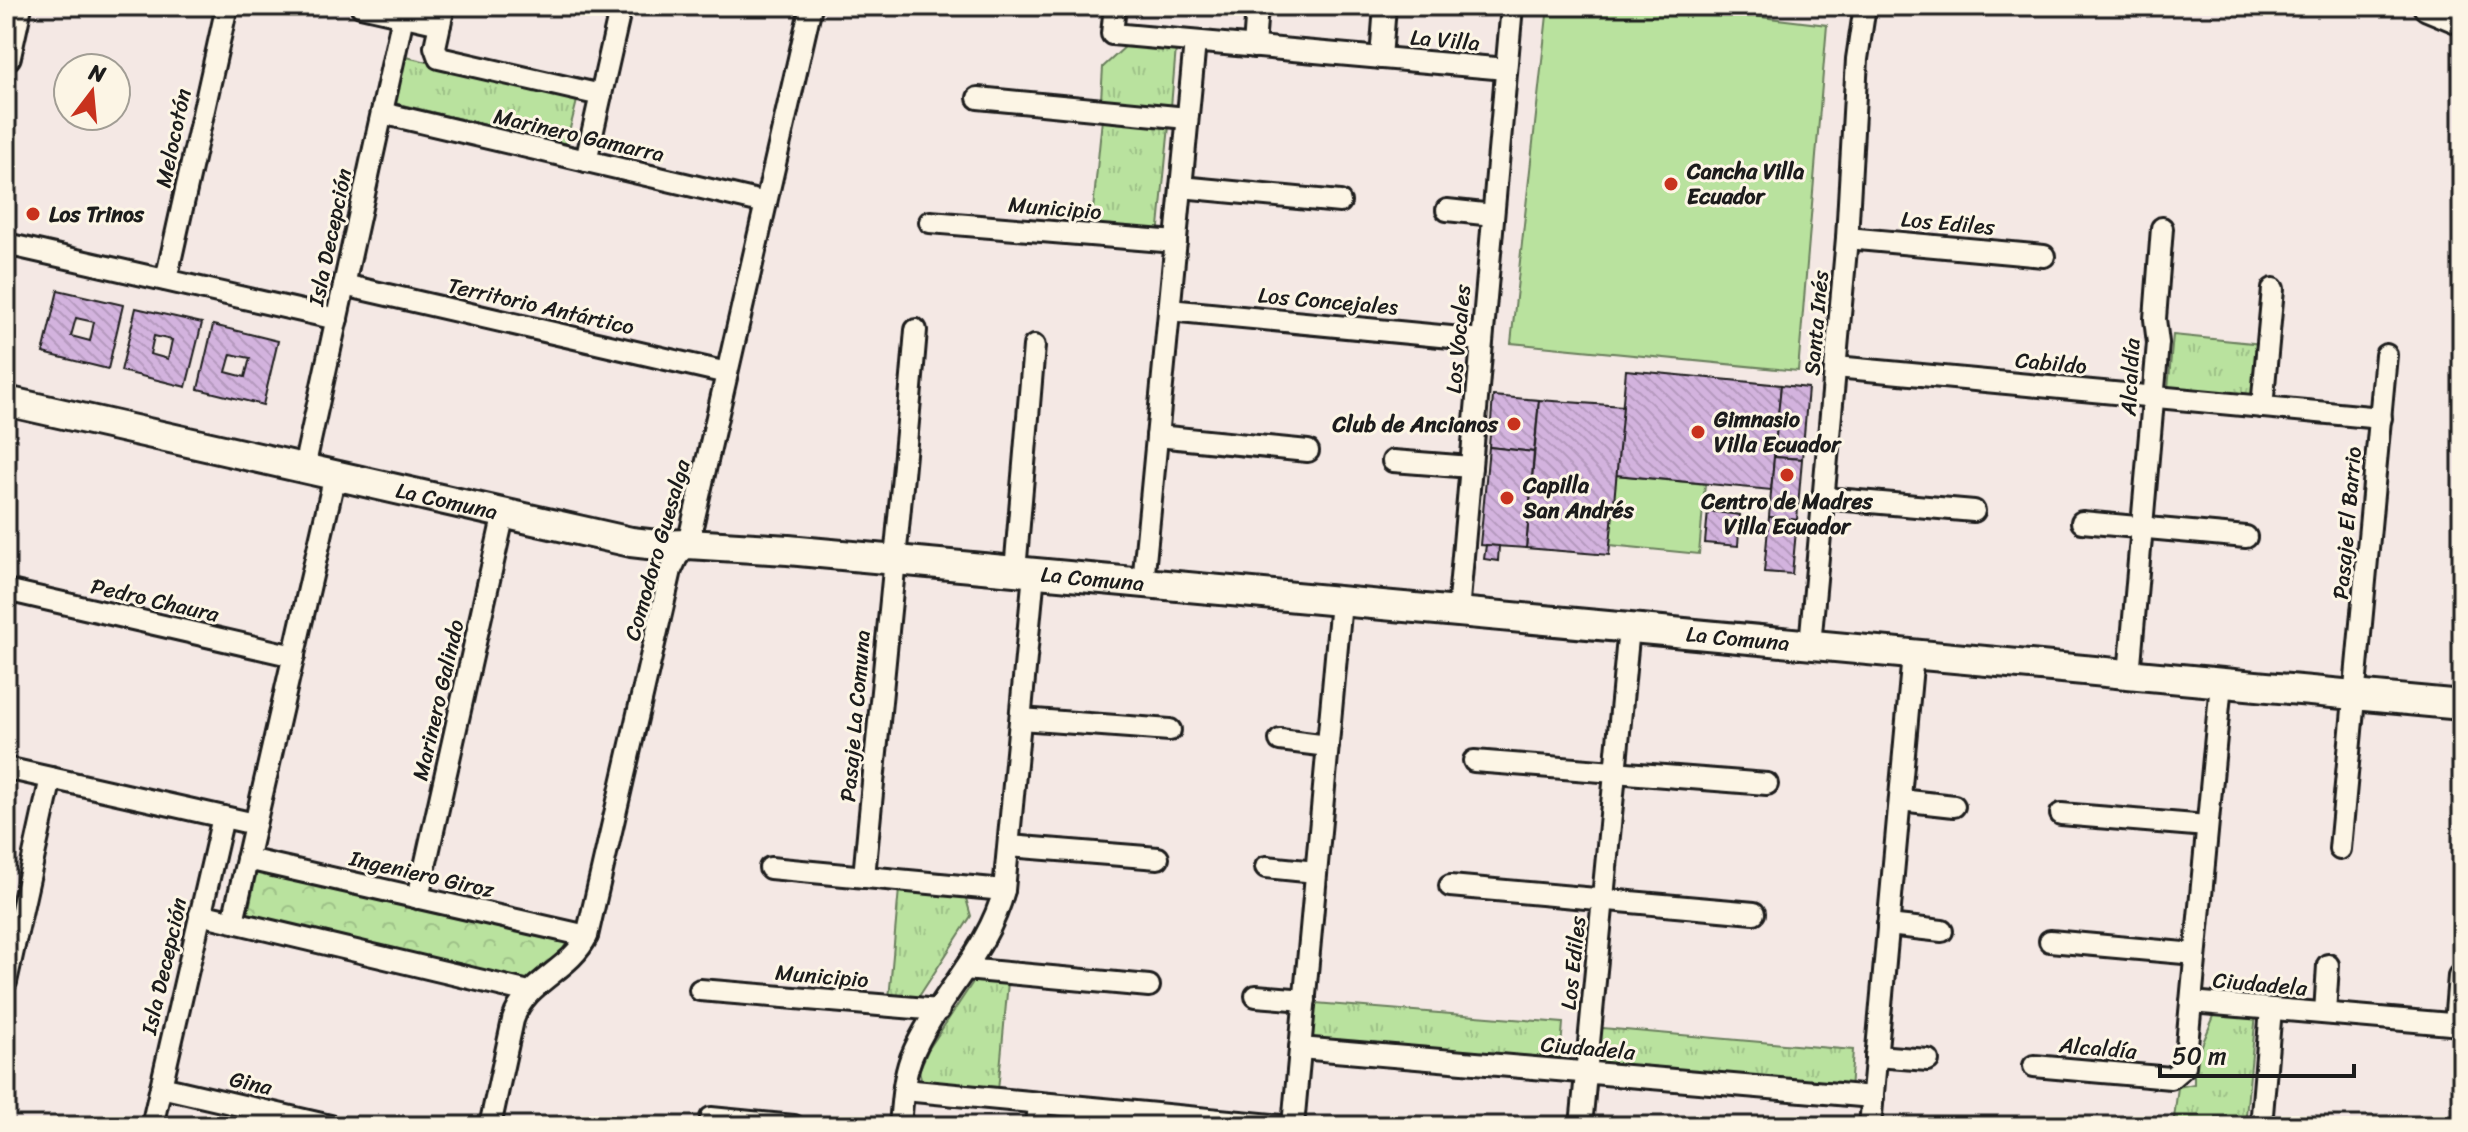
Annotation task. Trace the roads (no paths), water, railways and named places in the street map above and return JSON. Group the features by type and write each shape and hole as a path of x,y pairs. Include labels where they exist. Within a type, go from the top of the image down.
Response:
{"street":[{"path":"6,56 17,6"},
{"name":"Melocotón","path":"166,280 227,6"},
{"path":"361,6 403,16 442,15"},
{"path":"586,161 621,6"},
{"name":"Comodoro Guesalga","path":"490,1126 516,1012 529,992 576,954 587,936 671,570 688,544 811,6"},
{"name":"La Villa","path":"1115,6 1112,34 1506,69"},
{"path":"1254,47 1257,6"},
{"name":"La Villa","path":"1381,58 1385,6"},
{"name":"Los Vocales","path":"1458,612 1512,6"},
{"name":"Santa Inés","path":"1810,645 1847,238 1857,59 1865,6"},
{"path":"2428,6 2462,20"},
{"name":"Marinero Gamarra","path":"442,15 435,47 436,55 443,60 601,95"},
{"name":"Isla Decepción","path":"304,468 403,16"},
{"path":"1143,583 1195,42"},
{"path":"978,98 1187,118"},
{"name":"Marinero Gamarra","path":"382,113 766,203"},
{"path":"1181,187 1340,202"},
{"path":"1447,210 1493,215"},
{"name":"Municipio","path":"930,222 1176,242"},
{"name":"Alcaldía","path":"2129,675 2158,343 2155,319 2162,228"},
{"name":"Los Ediles","path":"1847,238 2044,256"},
{"path":"6,244 337,319"},
{"name":"Territorio Antártico","path":"344,285 727,373"},
{"path":"2262,407 2273,289"},
{"name":"Los Concejales","path":"1169,310 1482,340"},
{"path":"895,560 916,330"},
{"name":"La Comuna","path":"1025,572 1034,346"},
{"name":"Pasaje El Barrio","path":"2355,695 2386,355"},
{"name":"Cabildo","path":"1836,367 2381,418"},
{"name":"La Comuna","path":"6,401 631,542 895,560 2462,705"},
{"path":"1157,436 1308,451"},
{"path":"1393,461 1471,467"},
{"path":"233,921 335,475"},
{"path":"1824,498 1974,511"},
{"name":"Marinero Galindo","path":"418,898 504,513"},
{"path":"2082,522 2246,537"},
{"name":"Pasaje La Comuna","path":"864,877 895,560"},
{"path":"900,1126 906,1075 916,1048 995,917 1004,890 1021,719 1025,572"},
{"name":"Pedro Chaura","path":"6,590 294,656"},
{"path":"1293,1126 1341,602"},
{"name":"Los Ediles","path":"1581,1126 1629,628"},
{"path":"1870,1126 1913,655"},
{"name":"Alcaldía","path":"2034,1066 2171,1078 2185,1066 2221,683"},
{"path":"2340,849 2355,695"},
{"path":"1021,719 1170,730"},
{"path":"1280,740 1328,746"},
{"path":"1474,761 1767,784"},
{"path":"6,768 255,824"},
{"path":"6,982 51,778"},
{"path":"1900,800 1954,806"},
{"path":"2061,814 2207,826"},
{"name":"Isla Decepción","path":"152,1126 223,817"},
{"path":"1009,846 1158,858"},
{"name":"Ingeniero Giroz","path":"247,859 587,936"},
{"path":"1266,867 1316,872"},
{"path":"770,868 1004,890"},
{"name":"Los Ediles","path":"1450,886 1754,913"},
{"path":"200,914 529,992"},
{"path":"1888,925 1942,931"},
{"path":"2050,941 2195,954"},
{"name":"Ciudadela","path":"2325,1013 2328,965"},
{"path":"965,969 1149,986"},
{"name":"Ciudadela","path":"2191,1002 2458,1024 2459,976"},
{"name":"Municipio","path":"700,990 939,1010"},
{"path":"1256,996 1305,1000"},
{"path":"2261,1126 2271,1009"},
{"name":"Ciudadela","path":"1300,1048 1873,1097"},
{"path":"1876,1056 1928,1060"},
{"name":"Gina","path":"161,1087 330,1126"},
{"path":"904,1090 1039,1103 1164,1120 1282,1126"},
{"path":"1037,1126 1039,1103"},
{"path":"711,1118 794,1126"}],"place":[{"name":"Cancha Villa Ecuador","path":"1671,184"},
{"name":"Los Trinos","path":"33,214"},
{"name":"Club de Ancianos","path":"1514,424"},
{"name":"Gimnasio Villa Ecuador","path":"1698,432"},
{"name":"Centro de Madres Villa Ecuador","path":"1787,475"},
{"name":"Capilla San Andrés","path":"1507,498"}]}
